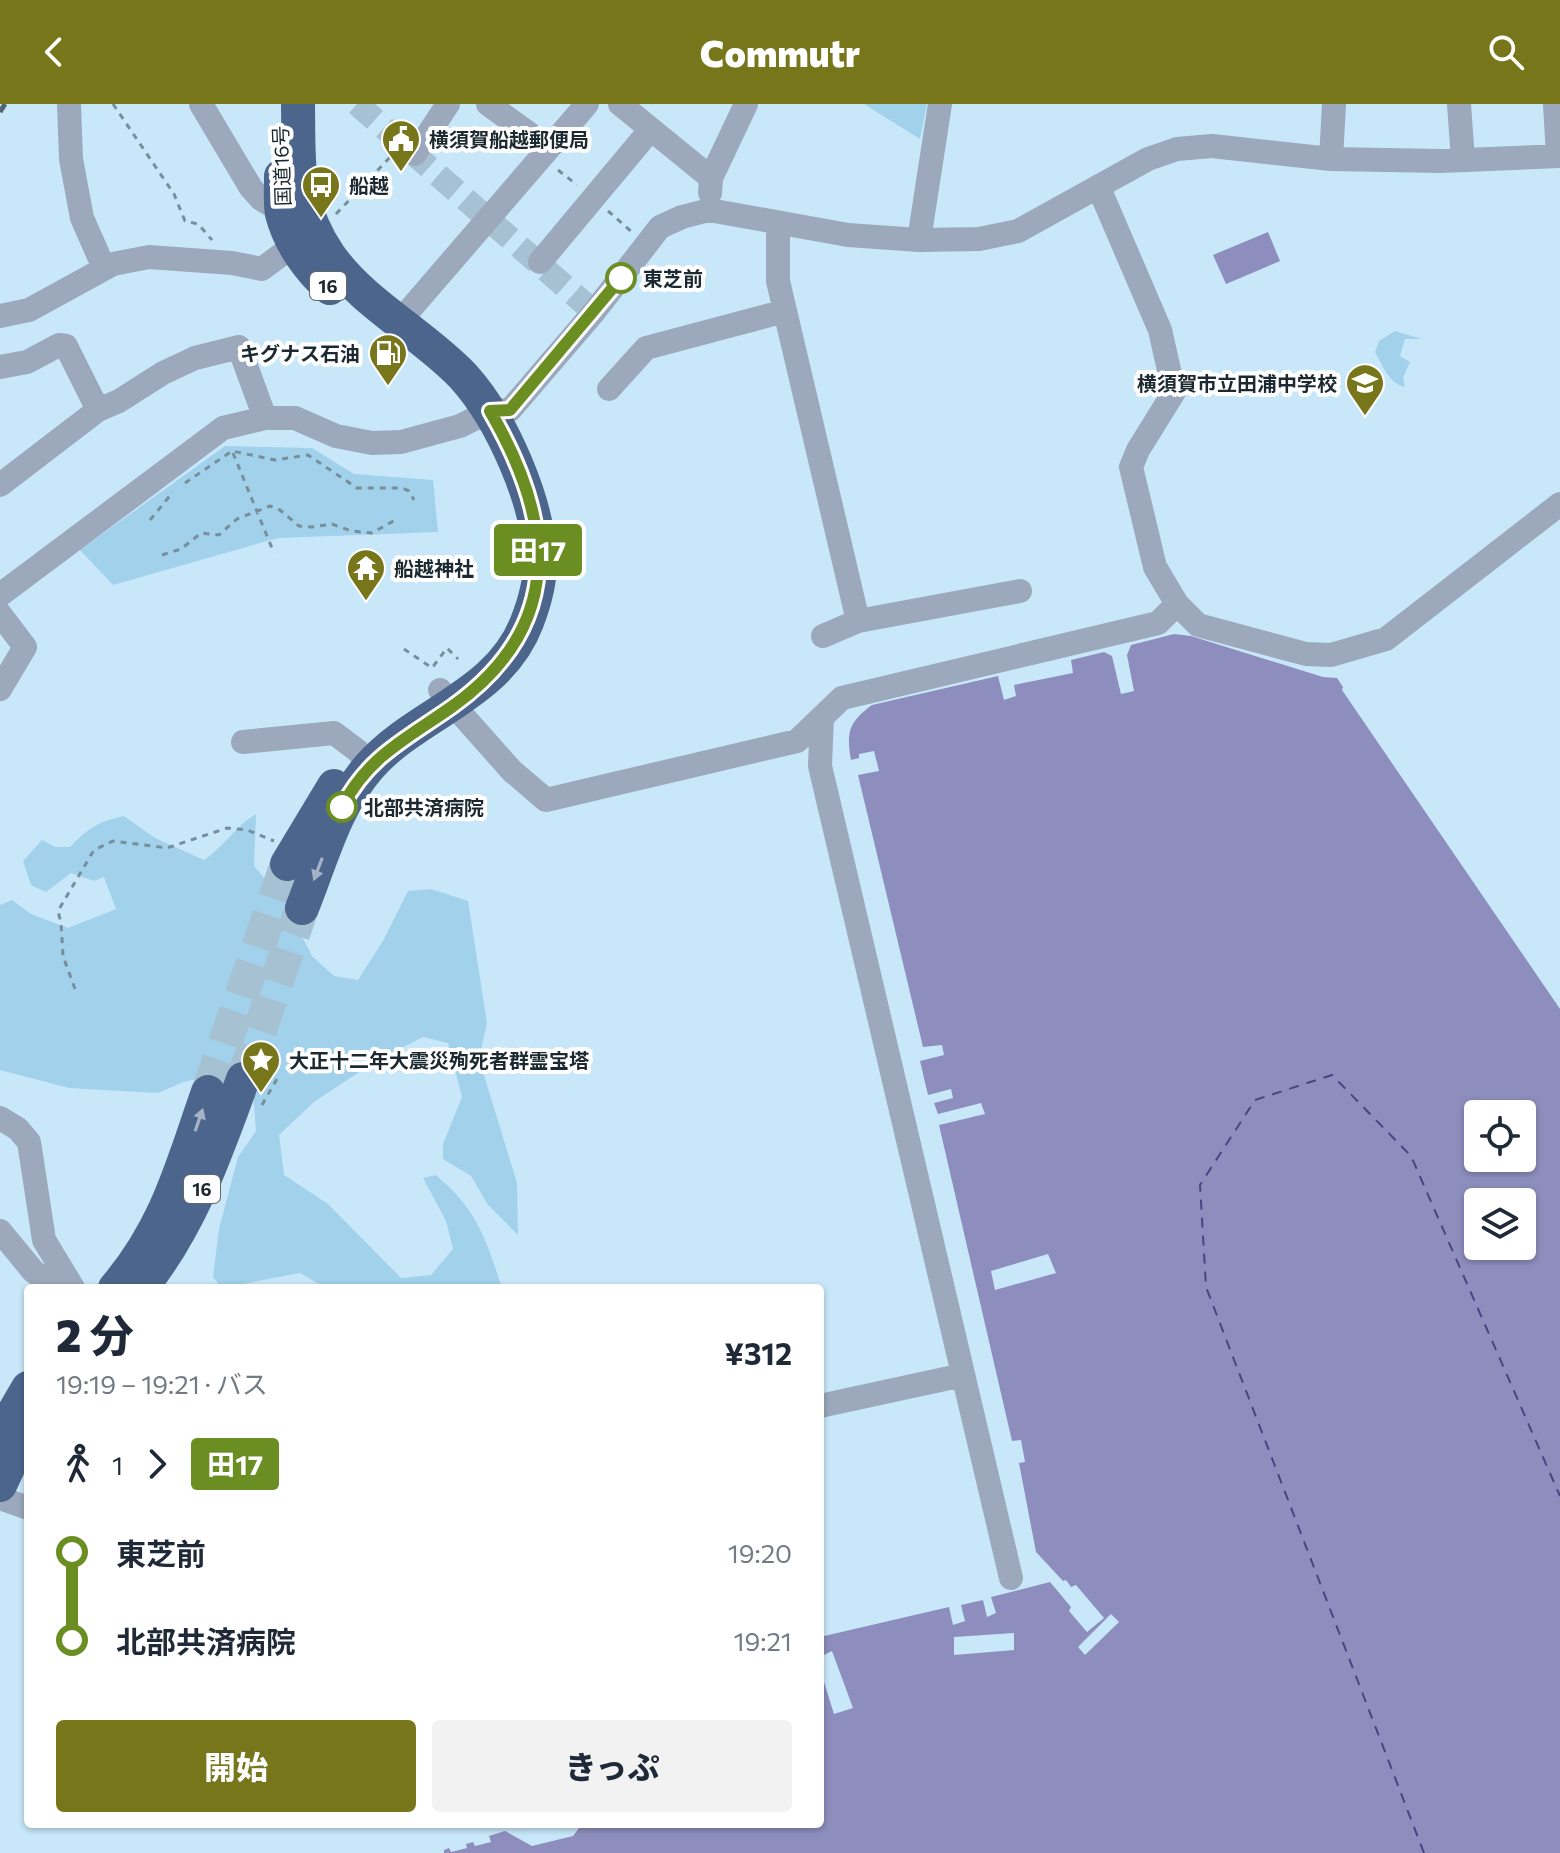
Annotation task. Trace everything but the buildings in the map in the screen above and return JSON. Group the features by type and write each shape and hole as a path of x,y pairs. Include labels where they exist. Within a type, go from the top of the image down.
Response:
{"highway":[{"name":"国道16号","path":"280,104 281,211 294,245 319,278 447,389 481,414"},
{"name":"国道16号","path":"298,104 300,184 304,206 313,227 329,255 350,280 462,376 481,414 513,455 527,495 540,563 537,590 526,625 509,654 488,677 372,737 302,908"},
{"name":"国道16号","path":"282,853 339,777 364,759"},
{"name":"16","path":"118,1284 144,1251 243,1079"},
{"name":"16","path":"144,1284 176,1238 205,1184 199,1160 208,1092"},
{"path":"0,1436 24,1395"},
{"path":"0,1485 24,1434"}],"street":[{"path":"69,104 71,159 82,218 104,268"},
{"path":"201,104 251,188 261,199 281,211"},
{"path":"408,149 448,104"},
{"path":"488,104 549,148"},
{"path":"400,321 587,104"},
{"path":"709,210 711,178 746,104"},
{"path":"919,240 940,104"},
{"path":"1331,159 1334,104"},
{"path":"1459,104 1463,160"},
{"path":"0,595 223,428 265,418 295,418 336,436 372,443 401,442 460,426 481,414 510,410 594,312 660,227 682,217 709,210 848,235 919,240 979,239 1018,231 1148,159 1177,149 1212,146 1331,159 1463,160 1559,156 1555,104"},
{"path":"540,262 636,113 711,178"},
{"path":"1099,188 1160,330 1174,392 1131,467 1155,567 1177,604 1198,625 1306,654 1331,655 1386,639 1560,504"},
{"path":"778,224 778,281 858,621"},
{"path":"0,316 29,310 104,268 149,257 232,263 262,269 294,245"},
{"path":"609,389 646,348 785,311"},
{"path":"0,367 27,362 59,345 66,346 98,410"},
{"path":"0,485 98,410 195,358 239,347 265,418"},
{"path":"823,636 858,621 1020,591"},
{"path":"446,698 512,771 546,800 797,741 842,698 1158,623 1177,604"},
{"path":"0,614 25,647 0,689"},
{"path":"822,717 820,766 1011,1578"},
{"path":"243,742 334,733 364,759"},
{"path":"0,1118 18,1129 29,1142 44,1240 71,1284"},
{"path":"0,1231 33,1271 51,1284"},
{"path":"824,1405 963,1375"},
{"path":"0,1498 24,1507"}],"path":[{"path":"113,104 174,194 185,221 198,224 232,263"},
{"path":"327,224 408,149"},
{"path":"232,451 274,553"},
{"path":"150,520 177,488 232,451 275,460 308,455 357,488 402,488 409,491 414,500"},
{"path":"162,555 181,549 201,533 219,535 237,519 270,506 299,526 332,524 351,531 372,533 397,519"},
{"path":"404,649 432,668 447,648 458,659"},
{"path":"75,989 63,956 58,911 94,850 113,841 167,848 227,828 247,830 282,853"}],"shaded area":[{"path":"864,104 927,104 920,139"},
{"path":"1268,232 1280,261 1226,284 1213,255"},
{"path":"1395,331 1422,339 1405,339 1400,356 1410,362 1403,378 1405,387 1391,378 1375,352 1379,341"},
{"path":"225,446 312,448 354,474 433,480 438,532 278,538 113,585 80,550"},
{"path":"1174,634 1191,636 1323,677 1337,678 1342,690 1560,1009 1560,1853 444,1853 449,1848 451,1852 467,1848 466,1844 473,1842 475,1846 491,1842 489,1836 505,1831 532,1846 573,1836 579,1828 824,1828 824,1682 834,1714 853,1708 832,1651 824,1655 824,1636 949,1607 953,1625 965,1621 961,1605 983,1600 987,1617 996,1613 991,1597 1050,1582 1087,1632 1104,1618 1076,1585 1071,1587 1066,1580 1063,1581 1036,1552 1019,1463 1025,1462 1021,1440 1012,1441 939,1125 985,1114 981,1103 938,1114 934,1103 953,1098 951,1089 928,1095 920,1061 944,1055 942,1045 923,1047 858,775 879,771 874,751 859,754 859,758 851,760 849,735 854,722 872,705 998,676 1004,700 1016,696 1014,685 1073,673 1071,660 1104,652 1112,656 1121,694 1134,691 1127,655 1131,645","holes":["1048,1254 1056,1273 995,1290 991,1271","1111,1614 1119,1622 1085,1655 1078,1647","1014,1633 1014,1650 954,1655 954,1637"]},
{"path":"256,814 254,866 285,903 312,956 334,976 358,980 384,939 408,891 431,889 468,901 487,1023 479,1059 517,1183 518,1235 488,1205 471,1176 443,1159 443,1144 462,1097 448,1043 423,1037 376,1061 314,1102 279,1135 284,1175 328,1204 401,1278 431,1275 453,1249 446,1221 423,1178 436,1175 471,1213 501,1284 319,1284 300,1273 243,1284 219,1284 213,1277 219,1229 238,1157 256,1131 252,1079 240,1069 183,1082 158,1093 69,1088 0,1070 0,905 12,900 31,914 68,928 116,909 104,877 94,881 71,873 46,892 31,885 23,861 42,840 55,847 70,847 94,827 124,816 155,838 204,860"}],"ferry route":[{"path":"1424,1853 1206,1287 1200,1185 1255,1100 1332,1075 1411,1156 1560,1496"}],"tunnel":[{"path":"357,104 594,312"},
{"path":"208,1092 287,864"},
{"path":"243,1079 302,908"}],"railway":[{"path":"0,112 5,104"}],"bus line":[{"name":"田17","path":"342,807 351,790 386,751 453,706 488,677 509,654 526,625 537,590 540,563 537,537 513,455 490,411 510,410 621,278"}],"place":[{"name":"横須賀船越郵便局","path":"401,173"},
{"name":"船越","path":"321,219"},
{"name":"東芝前","path":"621,278"},
{"name":"キグナス石油","path":"388,387"},
{"name":"横須賀市立田浦中学校","path":"1365,417"},
{"name":"船越神社","path":"366,602"},
{"name":"北部共済病院","path":"342,807"},
{"name":"大正十二年大震災殉死者群霊宝塔","path":"261,1094"}]}
